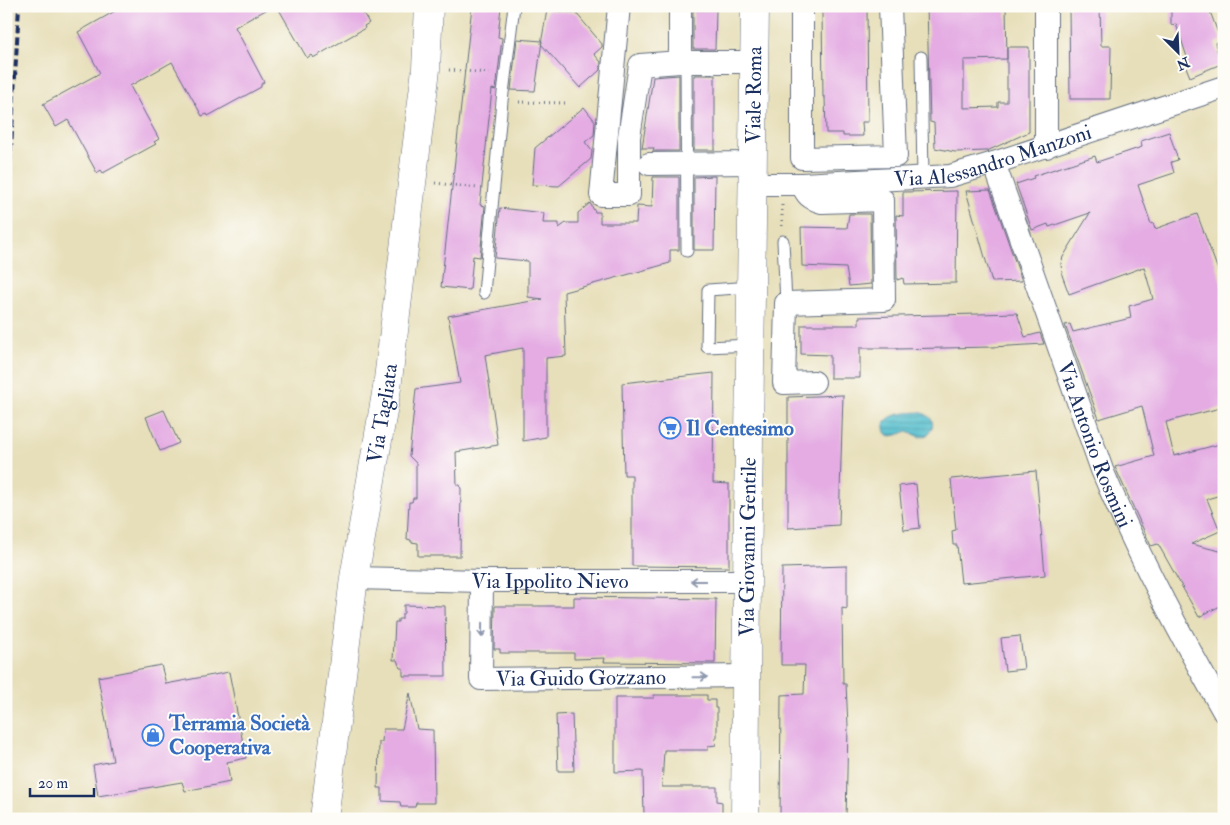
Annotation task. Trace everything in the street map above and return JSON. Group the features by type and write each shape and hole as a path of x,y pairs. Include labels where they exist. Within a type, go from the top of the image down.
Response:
{"street":[{"name":"Via Tagliata","path":"324,819 354,578 387,388 426,69 429,6"},
{"path":"619,6 601,195 629,195 629,137 640,65 683,62 755,62"},
{"path":"680,6 683,62"},
{"name":"Viale Roma","path":"753,174 755,6"},
{"path":"802,6 802,158 896,156 890,6"},
{"path":"1046,6 1046,146"},
{"name":"Via Alessandro Manzoni","path":"649,164 687,165 753,174 791,184 950,176 994,164 1224,87"},
{"path":"860,181 861,157"},
{"name":"Via Antonio Rosmini","path":"994,164 1102,470 1122,517 1182,638 1224,712"},
{"name":"Via Giovanni Gentile","path":"745,819 753,174"},
{"path":"791,184 813,200 822,202 883,200 884,300 786,303 784,383 814,382"},
{"name":"Via Ippolito Nievo","path":"354,578 482,581 747,581"},
{"name":"Via Guido Gozzano","path":"482,581 481,679 747,676"}],"lane":[{"path":"484,294 502,101 514,6"},
{"path":"921,56 923,178"},
{"path":"683,62 687,165 687,251"},
{"path":"783,241 786,303"},
{"path":"751,345 707,347 708,290 752,287"}],"path":[{"path":"460,70 506,75"},
{"path":"502,101 565,103"},
{"path":"783,241 791,184"}],"water":[{"path":"920,412 931,418 933,424 927,435 920,437 908,431 893,436 886,434 884,424 891,417"}],"building":[{"path":"124,6 273,6 235,27 264,82 261,84 261,87 208,116 207,114 202,116 172,62 130,86 159,139 154,142 156,144 103,173 101,170 97,173 68,120 56,127 43,104 100,73 78,32"},
{"path":"277,6 359,6 369,23 364,26 365,28 313,58 311,55 307,58"},
{"path":"472,6 501,6 498,37 502,38 496,90 492,89 480,205 485,206 480,257 473,256 470,290 441,287"},
{"path":"824,6 867,6 868,122 862,122 863,136 843,136 843,133 826,133 825,97 823,97 822,11 824,11"},
{"path":"927,6 1006,6 1007,59 1007,47 1029,47 1029,132 987,151 955,152 935,148 934,123 930,122","holes":["1007,59 1007,102 998,102 998,107 964,108 964,60"]},
{"path":"1069,6 1100,6 1101,46 1111,46 1110,99 1070,99"},
{"path":"1171,6 1208,6 1221,41 1215,43 1221,64 1190,77 1184,62 1188,60 1176,24 1171,25"},
{"path":"547,10 576,13 602,44 602,47 594,54 601,62 600,70 580,88 541,44"},
{"path":"693,10 716,10 715,49 693,49"},
{"path":"517,39 542,41 535,91 511,90"},
{"path":"679,75 679,151 653,151 654,148 642,148 653,77"},
{"path":"694,75 715,75 715,150 694,150"},
{"path":"584,107 595,121 594,135 585,142 592,151 591,159 559,186 532,185 535,148"},
{"path":"1169,132 1178,160 1171,162 1174,173 1138,185 1151,224 1153,223 1155,229 1197,214 1218,270 1224,297 1224,407 1166,422 1174,456 1224,443 1224,494 1207,499 1220,531 1191,544 1224,552 1224,604 1199,617 1158,544 1151,546 1115,467 1154,456 1142,406 1099,419 1065,325 1070,324 1073,332 1131,318 1129,306 1153,299 1144,267 1069,294 1062,275 1061,263 1090,213 1049,227 1048,224 1032,230 1016,184 1034,178 1033,176 1095,156 1097,162 1142,147 1141,141"},
{"path":"715,176 714,250 694,250 694,177"},
{"path":"653,177 679,177 679,250 670,250 670,263 564,292 566,356 546,358 546,437 523,441 523,348 485,355 498,445 456,452 457,485 460,485 461,489 460,556 418,556 418,543 407,539 409,502 416,498 416,463 409,456 416,389 460,383 448,316 543,299 528,297 528,261 495,258 500,208 544,213 543,223 559,223 559,228 566,223 578,223 578,213 590,203 595,212 600,212 600,223 636,223 637,206 652,207"},
{"path":"990,190 1022,281 992,282 966,191"},
{"path":"957,191 956,283 904,284 903,278 897,280 896,215 903,216 903,192"},
{"path":"849,214 870,214 871,284 849,286 846,268 802,266 801,227 847,228"},
{"path":"1017,313 1025,337 1040,333 1044,344 992,347 860,348 860,378 830,378 830,355 801,354 801,325 859,325 859,317"},
{"path":"714,373 713,483 729,484 729,567 632,566 632,475 624,475 622,383"},
{"path":"843,395 839,525 788,528 788,397"},
{"path":"164,410 179,443 160,451 146,417"},
{"path":"1036,471 1045,575 961,583 957,545 953,545 952,531 956,530 951,479"},
{"path":"916,484 920,528 904,530 899,486"},
{"path":"847,566 847,609 842,608 843,684 846,684 848,726 846,819 780,819 781,695 804,694 805,665 781,665 782,568"},
{"path":"574,597 716,599 715,663 604,662 605,658 574,659 574,653 500,653 500,649 494,649 495,606 574,606"},
{"path":"404,605 445,606 446,676 403,676 403,668 400,668 397,660 393,660 395,622 398,622 398,619 402,619"},
{"path":"1020,636 1024,669 1005,671 1001,638"},
{"path":"161,665 166,684 229,672 246,758 227,762 230,782 185,791 182,782 98,796 93,765 113,761 98,677"},
{"path":"410,693 417,729 433,730 434,803 416,803 415,807 401,807 400,802 382,801 382,788 378,788 379,742 382,742 383,729 402,729"},
{"path":"654,695 707,695 707,700 715,700 715,708 717,708 716,745 708,746 708,750 664,750 662,787 717,787 717,801 722,802 722,819 646,819 644,815 643,771 615,772 615,698 654,698"},
{"path":"572,714 574,771 558,771 556,715"}],"railway":[{"path":"6,235 19,6"}],"place":[{"name":"Il Centesimo","path":"670,428"},
{"name":"Terramia Società Cooperativa","path":"153,735"}]}
